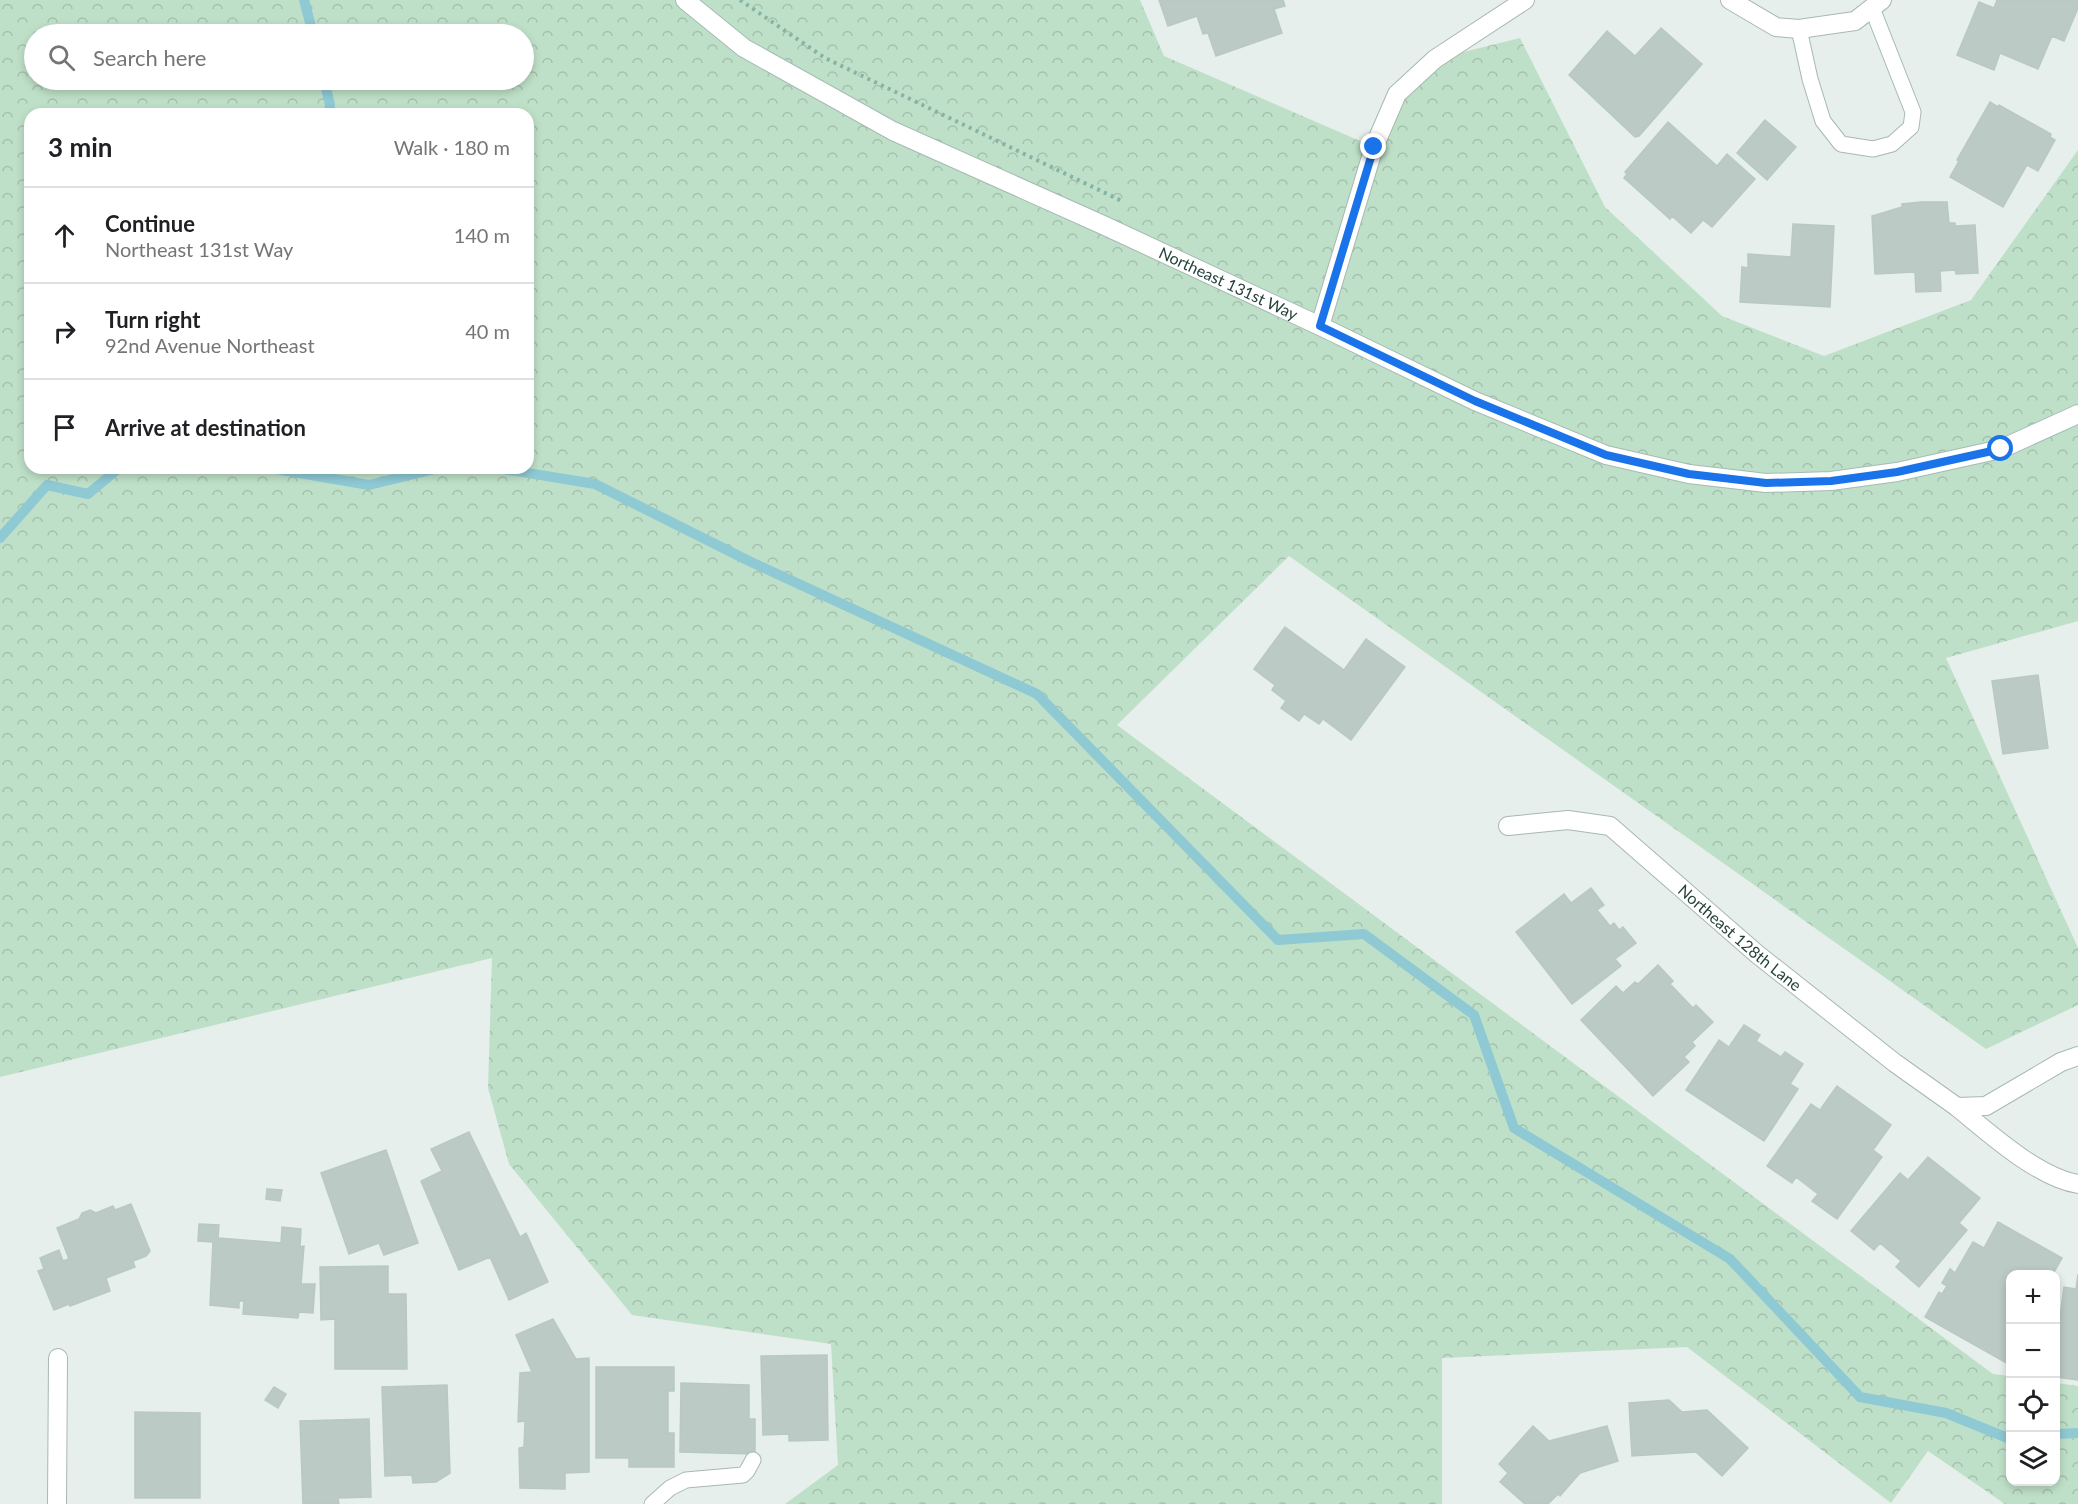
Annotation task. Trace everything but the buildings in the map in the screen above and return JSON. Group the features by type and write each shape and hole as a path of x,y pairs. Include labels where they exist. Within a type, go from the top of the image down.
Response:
{"street":[{"name":"Northeast 131st Way","path":"685,0 744,48 893,132 1103,225 1475,401 1606,455 1689,474 1766,483 1831,481 1897,472 2001,449 2078,414"},
{"path":"1320,326 1374,147 1397,94 1436,59 1525,0"},
{"path":"1730,0 1776,27 1799,29 1855,21 1877,4"},
{"name":"Northeast 128th Lane","path":"1508,826 1568,820 1610,826 1757,954 1895,1063 2027,1161 2065,1182 2078,1184"},
{"path":"1957,1107 1986,1106 2061,1062 2078,1056"},
{"path":"57,1504 58,1358"}],"lane":[{"path":"1799,29 1809,78 1823,121 1841,144 1873,148 1892,144 1911,127 1913,112 1877,4"},
{"path":"652,1504 670,1488 686,1480 743,1474 747,1472 753,1460"}],"path":[{"path":"740,0 825,58 1127,204"}],"green space":[{"path":"0,0 1140,0 1164,56 1374,147 1397,94 1435,59 1520,38 1605,207 1722,316 1824,356 1971,300 2078,150 2078,621 1946,658 2078,948 2078,1005 1986,1049 1289,556 1117,725 1993,1374 2006,1376 2006,1486 2060,1486 2060,1384 2078,1386 2078,1504 2005,1504 1928,1451 1891,1503 1687,1347 1442,1358 1442,1504 785,1504 838,1465 831,1344 632,1315 509,1164 488,1088 492,958 0,1077"}],"waterway":[{"path":"304,0 310,24"},
{"path":"326,90 329,108"},
{"path":"0,538 47,485 88,494 112,474"},
{"path":"305,474 369,485 414,474"},
{"path":"534,474 595,484 751,562 1037,694 1278,940 1364,934 1474,1015 1514,1128 1730,1259 1860,1397 1946,1413 2006,1437"},
{"path":"2060,1434 2078,1433"}],"route":[{"path":"1374,147 1320,326 1475,401 1606,455 1689,474 1766,483 1831,481 1897,472 2001,449"}]}
